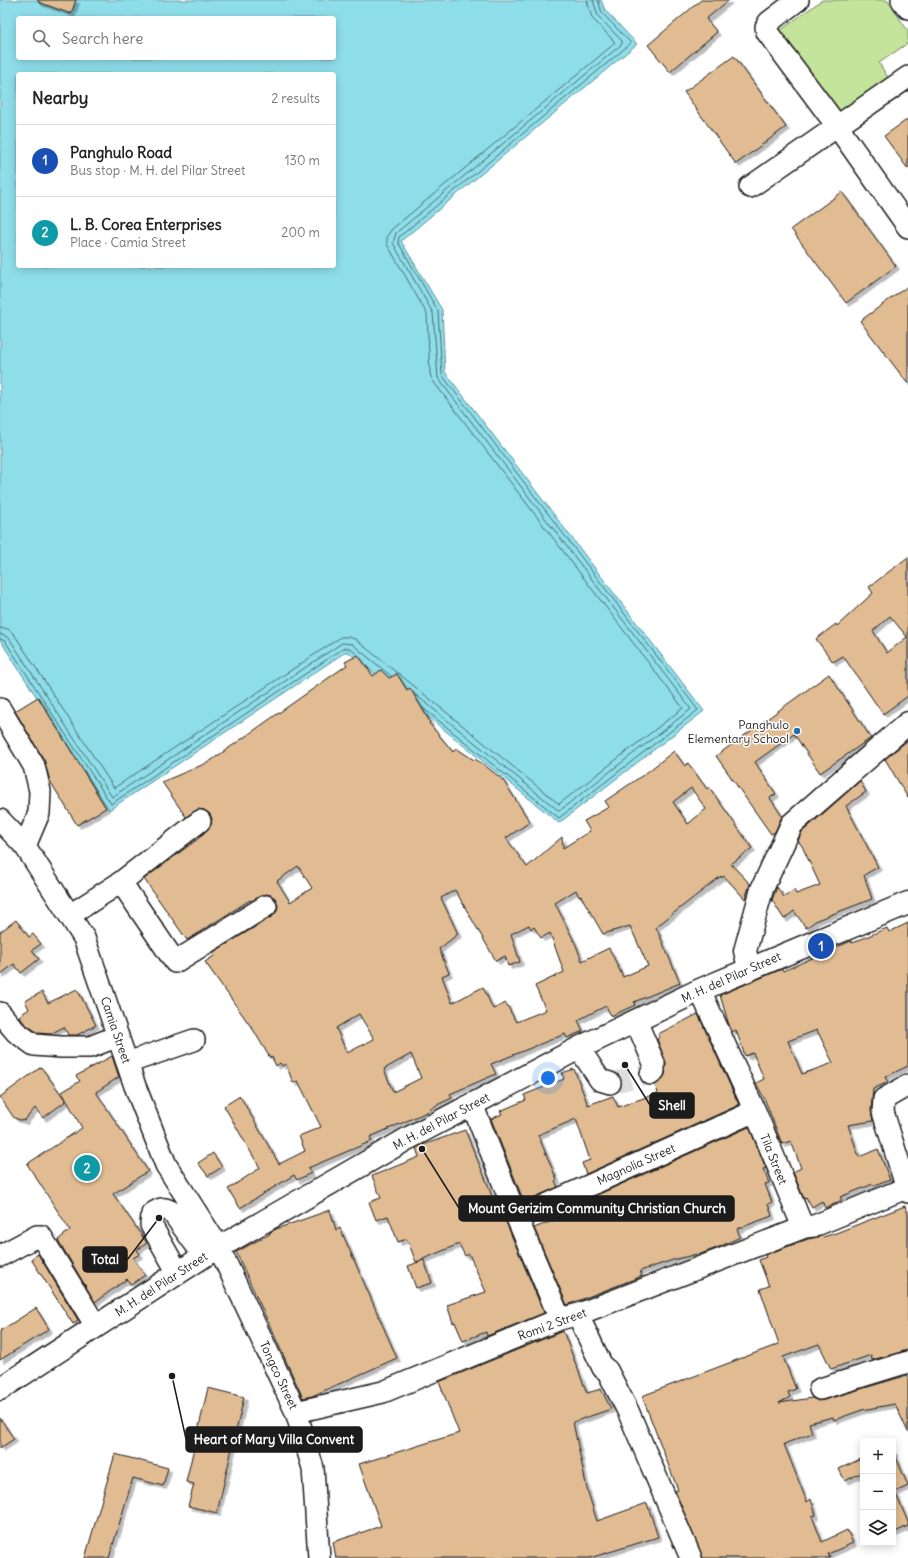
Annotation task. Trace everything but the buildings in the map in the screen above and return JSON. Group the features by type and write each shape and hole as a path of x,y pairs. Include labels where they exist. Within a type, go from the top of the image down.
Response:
{"main road":[{"path":"749,968 745,951 762,889 792,824 908,723"},
{"name":"M. H. del Pilar Street","path":"0,1389 211,1252 407,1139 472,1104 579,1048 700,990 749,968 908,904"}],"street":[{"path":"798,0 769,22 766,27 767,32 837,126 908,227"},
{"path":"902,0 908,8"},
{"path":"750,187 908,77"},
{"path":"0,710 34,766 40,791 39,813 25,846"},
{"name":"Camia Street","path":"0,820 25,846 84,938 127,1063 166,1165 211,1252"},
{"path":"70,915 121,882 200,821"},
{"path":"121,882 175,962 266,906"},
{"name":"Tila Street","path":"700,990 755,1111 800,1220 805,1227"},
{"path":"0,1013 16,1032 34,1045 61,1047 90,1046 118,1036"},
{"path":"636,1021 654,1063 654,1071 651,1074"},
{"path":"127,1063 194,1040"},
{"path":"579,1048 600,1080 610,1083"},
{"path":"805,1227 814,1226 907,1190 883,1112 883,1105 884,1099 908,1085"},
{"path":"472,1104 517,1218 570,1317 583,1326 603,1368 607,1370 628,1411 691,1558"},
{"name":"Magnolia Street","path":"517,1218 755,1111"},
{"path":"178,1273 151,1225 152,1214 160,1209 166,1208 172,1212 211,1252"},
{"name":"Romi 2 Street","path":"296,1412 383,1392 570,1317 805,1227"},
{"path":"0,1256 37,1236 41,1236 96,1326"},
{"name":"Tongco Street","path":"211,1252 296,1412 313,1468 319,1558"},
{"path":"820,1389 908,1362"}],"green space":[{"path":"822,0 887,0 908,31 908,43 879,63 892,84 841,118 781,30"}],"water":[{"path":"0,0 601,0 605,10 637,44 401,241 442,310 445,372 704,711 559,823 347,651 109,810 0,640"}],"tunnel":[{"path":"610,1083 651,1074"}],"place":[{"name":"Panghulo Elementary School","path":"797,731"},
{"name":"Panghulo Road","path":"821,946"},
{"name":"Shell","path":"625,1065"},
{"name":"Mount Gerizim Community Christian Church","path":"422,1149"},
{"name":"L. B. Corea Enterprises","path":"87,1168"},
{"name":"Total","path":"159,1218"},
{"name":"Heart of Mary Villa Convent","path":"172,1376"}]}
